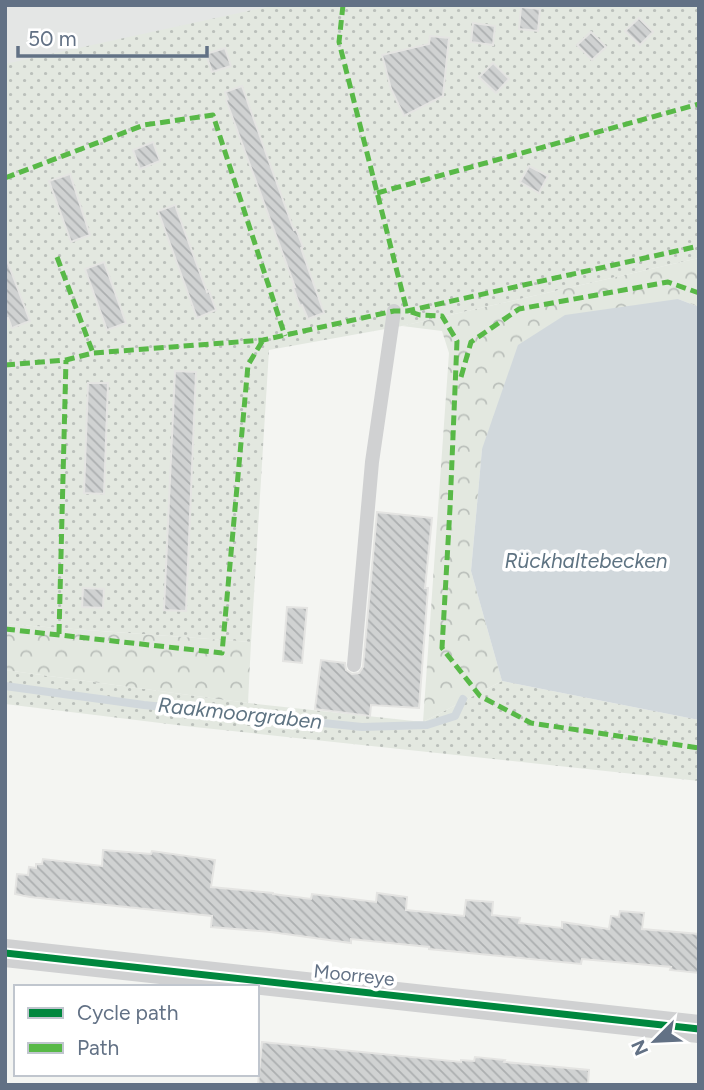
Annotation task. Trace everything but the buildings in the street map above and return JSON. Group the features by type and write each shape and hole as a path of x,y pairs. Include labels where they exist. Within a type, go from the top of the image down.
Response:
{"street":[{"name":"Moorreye","path":"5,953 699,1029"}],"lane":[{"path":"354,665 372,462 394,311"}],"shaded area":[{"path":"5,5 277,5 5,66"}],"green space":[{"path":"276,5 699,5 699,258 402,326 269,350 251,642 5,624 5,64"},
{"path":"699,258 699,307 678,299 482,449 471,571 502,681 423,722 449,353 442,331 402,326"},
{"path":"5,624 251,642 248,703 5,670"},
{"path":"5,670 248,703 423,722 502,681 699,720 699,781 5,704"}],"water":[{"name":"Rückhaltebecken","path":"678,299 699,307 699,720 502,681 471,571 482,449 518,345 565,315"}],"waterway":[{"name":"Raakmoorgraben","path":"5,686 144,705 362,727 427,725 455,716 463,699"}],"marked path":[{"path":"343,5 339,42 407,311"},
{"path":"377,193 699,104"},
{"path":"5,178 144,125 213,115 285,336"},
{"path":"5,365 66,360 93,353 263,340 699,246"},
{"path":"57,257 93,353"},
{"path":"461,377 471,342 519,309 668,282 699,293"},
{"path":"411,312 442,316 457,341 442,648 480,696 531,723 699,748"},
{"path":"5,629 222,653 248,365 263,340"},
{"path":"59,634 66,360"}],"cycle path":[{"path":"5,953 699,1029"}]}
